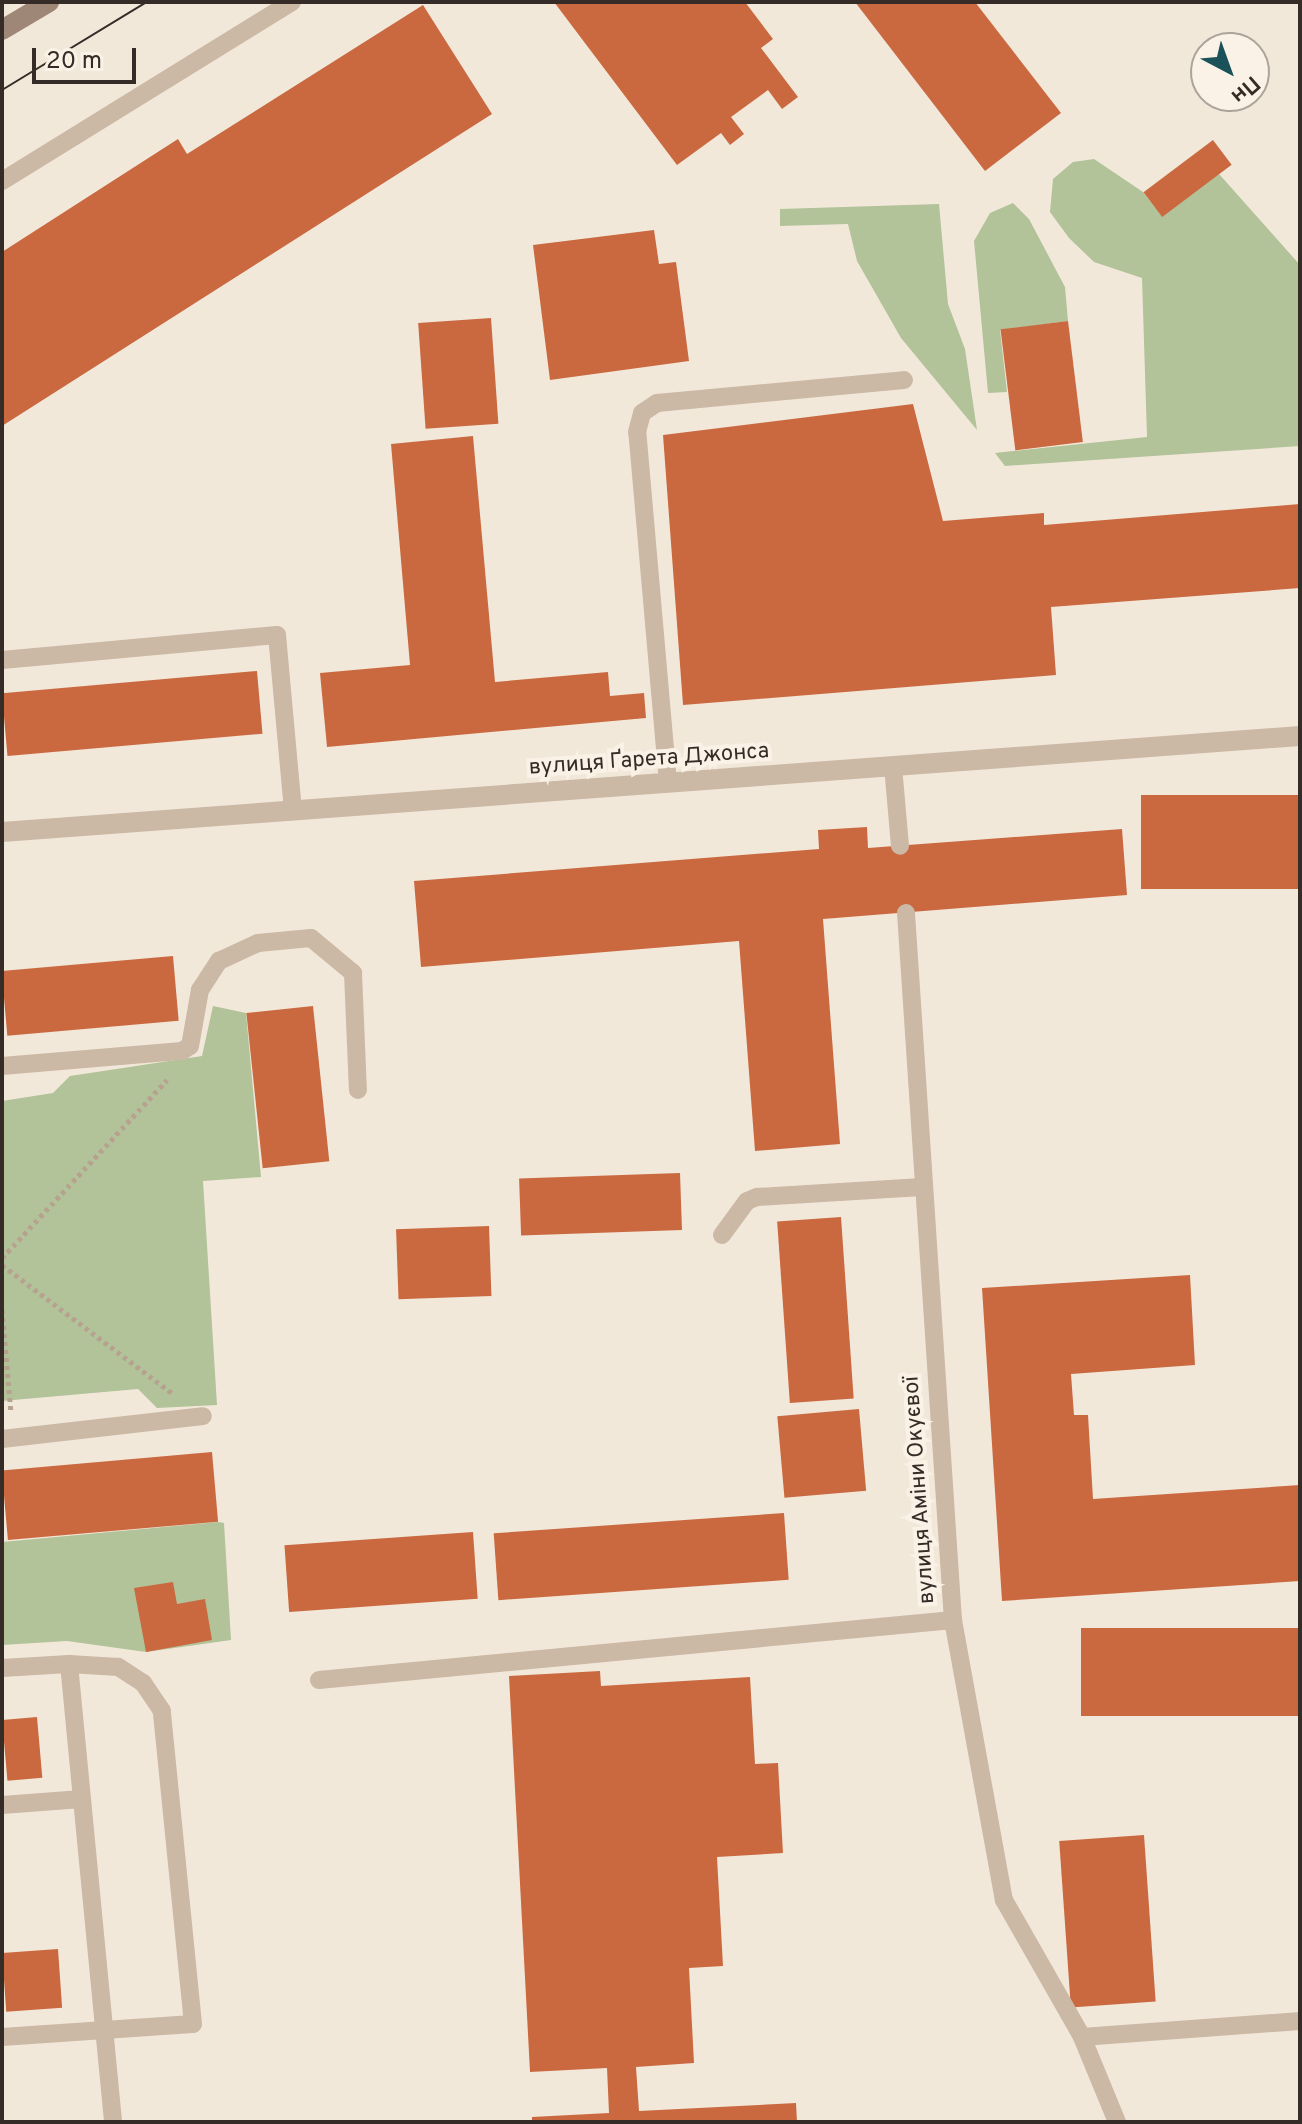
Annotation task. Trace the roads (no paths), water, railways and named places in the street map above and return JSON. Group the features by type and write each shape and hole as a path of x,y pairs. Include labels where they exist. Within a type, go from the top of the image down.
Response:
{"main road":[{"path":"2,30 49,2"}],"street":[{"name":"вулиця Ґарета Джонса","path":"2,832 1300,736"}],"lane":[{"path":"2,181 292,2"},
{"path":"668,783 637,432 642,413 657,403 904,380"},
{"path":"2,660 277,635 293,811"},
{"path":"893,766 900,846"},
{"name":"вулиця Аміни Окуєвої","path":"319,1680 953,1620 906,913"},
{"path":"2,1066 182,1051 190,1046 200,990 219,961 258,943 311,938 353,973 358,1090"},
{"path":"722,1235 747,1201 757,1197 922,1187"},
{"path":"7,1438 203,1416"},
{"path":"953,1620 1004,1900 1082,2037 1117,2122"},
{"path":"69,1664 113,2122"},
{"path":"2,1668 69,1664 118,1667 143,1683 162,1711 193,2024 2,2037"},
{"path":"2,1805 82,1799"},
{"path":"1082,2037 1300,2021"}],"tram line":[{"path":"2,90 147,2"}]}
